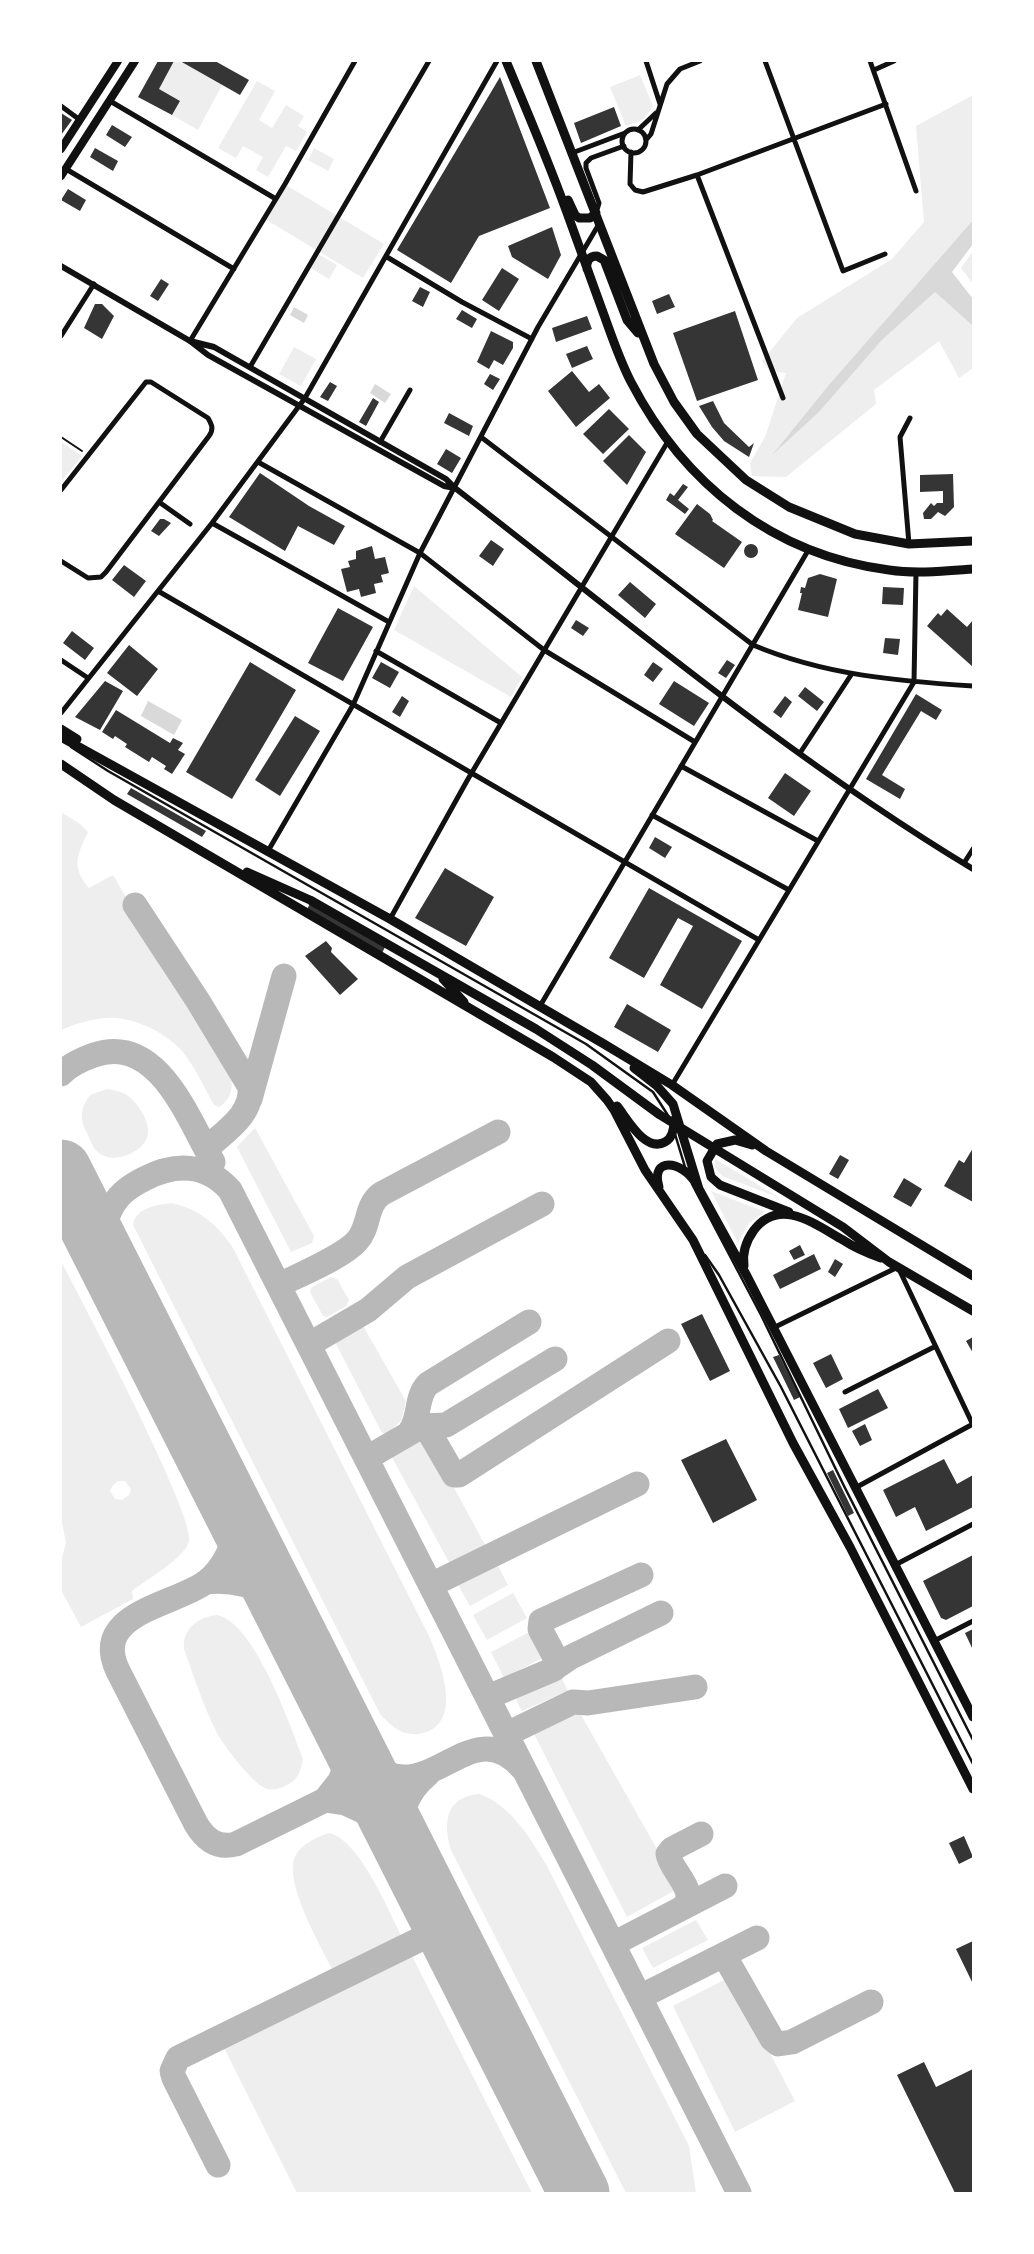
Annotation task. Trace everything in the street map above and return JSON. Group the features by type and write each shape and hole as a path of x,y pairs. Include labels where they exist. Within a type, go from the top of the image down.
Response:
{"main road":[{"path":"63,173 135,61"},
{"path":"506,61 539,140 630,381 667,443 682,461 724,499 766,529 809,549 851,563 889,570 916,572 973,569"},
{"path":"536,61 654,364 674,402 697,434 746,480 790,507 855,534 909,544 973,541"},
{"path":"61,149 114,63"},
{"path":"539,140 552,158 575,215 585,219 596,213"},
{"path":"587,269 591,257 598,256 604,260 627,320 644,339"},
{"path":"61,728 113,764"},
{"path":"61,737 113,764 390,919 540,1006 672,1085 766,1151 973,1276"},
{"path":"61,764 98,790"},
{"path":"61,770 553,1057 591,1082 608,1097 639,1134 649,1141 661,1144 666,1142 674,1130 672,1108 664,1093"},
{"path":"211,856 310,900 536,1029 598,1070 660,1115 843,1227 889,1262"},
{"path":"438,973 469,1008"},
{"path":"604,1044 664,1093 676,1113 699,1189"},
{"path":"591,1082 614,1110 645,1170 693,1240 793,1443 850,1547 973,1789"},
{"path":"766,1151 743,1141 721,1142 709,1155 708,1172 720,1185 804,1218 860,1250 889,1262 973,1311"},
{"path":"660,1192 658,1176 663,1167 677,1165 687,1171 699,1189 748,1276 973,1717"},
{"path":"748,1276 744,1253 749,1238 759,1224 781,1213 804,1218"}],"street":[{"path":"190,341 276,199 355,61"},
{"path":"250,367 429,61"},
{"path":"61,713 212,523 305,398 497,61"},
{"path":"646,61 660,104"},
{"path":"631,152 641,150 651,134 656,113 667,84 673,75 680,69 700,61"},
{"path":"765,61 843,271 885,254"},
{"path":"870,61 916,191"},
{"path":"874,70 894,61"},
{"path":"110,101 276,199"},
{"path":"631,152 630,184 635,190 643,192 697,175 886,104"},
{"path":"61,106 80,120"},
{"path":"572,153 638,130 656,113"},
{"path":"638,130 644,134 646,140"},
{"path":"626,133 623,139 624,146 631,152"},
{"path":"596,213 599,203 586,168 586,163 591,158 624,146"},
{"path":"63,173 234,269"},
{"path":"697,175 783,398"},
{"path":"268,851 353,705 420,552 532,339 600,222"},
{"path":"387,257 462,302 532,339"},
{"path":"61,266 190,341 208,355 444,486 454,488"},
{"path":"61,336 94,284"},
{"path":"190,341 214,347 446,479 454,488 722,697 849,790 973,869"},
{"path":"61,490 141,385 152,382 208,418 212,424 212,431 101,577 88,578 61,561"},
{"path":"380,442 410,390"},
{"path":"909,544 900,437 910,418"},
{"path":"481,437 753,645 784,658 851,674 914,682 973,686"},
{"path":"390,919 501,723 667,443"},
{"path":"258,462 420,552 544,650 695,742"},
{"path":"159,502 190,524"},
{"path":"212,523 388,622"},
{"path":"540,1006 809,549"},
{"path":"672,1085 914,682 916,572"},
{"path":"158,591 759,940"},
{"path":"376,651 501,723"},
{"path":"61,660 88,678"},
{"path":"800,753 851,674"},
{"path":"681,766 818,841"},
{"path":"652,814 789,890"},
{"path":"964,863 973,850"},
{"path":"773,1328 898,1267 934,1347 973,1425 855,1488"},
{"path":"845,1392 934,1347"},
{"path":"895,1565 973,1524"},
{"path":"934,1641 973,1621"}],"lane":[{"path":"61,741 108,772 586,1044 653,1092 665,1109 687,1171 710,1221 752,1298 973,1740"},
{"path":"693,1240 719,1275 782,1387 973,1764"}],"path":[{"path":"61,438 88,455"}],"shaded area":[{"path":"174,61 180,61 222,85 198,130 172,115 180,101 159,89"},
{"path":"640,75 653,106 644,119 626,126 610,87"},
{"path":"257,81 275,91 259,120 272,128 286,105 304,116 298,126 307,132 296,151 286,146 268,177 256,170 263,157 243,146 236,158 218,148"},
{"path":"973,95 973,220 827,387 775,451 819,412 882,340 935,292 973,326 973,368 959,378 939,341 874,390 876,404 786,477 752,476 750,463 765,437 786,373 770,371 762,361 797,318 892,259 924,222 916,126"},
{"path":"314,148 334,159 328,171 308,160"},
{"path":"286,185 384,244 363,278 265,219"},
{"path":"973,220 973,244 952,272 973,299 973,326 935,292 882,340 819,412 772,455 827,387"},
{"path":"973,251 973,284 961,268"},
{"path":"318,254 337,265 329,279 311,268"},
{"path":"294,307 308,315 304,323 290,315"},
{"path":"294,347 316,359 301,386 279,374"},
{"path":"375,384 391,394 385,403 370,393"},
{"path":"61,442 82,456 61,482"},
{"path":"414,586 522,677 511,697 394,630"},
{"path":"148,701 182,720 174,735 141,716"},
{"path":"61,812 80,824 88,832 78,861 83,881 89,888 113,875 229,1073 232,1082 231,1092 219,1107 214,1105 182,1051 167,1038 147,1027 126,1020 106,1018 83,1022 61,1030"},
{"path":"107,1089 130,1097 143,1114 148,1127 148,1134 143,1145 125,1156 111,1158 104,1156 93,1147 84,1128 82,1114 84,1105 90,1095"},
{"path":"255,1128 314,1236 312,1243 291,1252 237,1147"},
{"path":"715,1159 780,1198 722,1176 715,1167"},
{"path":"711,1191 765,1212 749,1223 738,1243"},
{"path":"172,1203 191,1210 207,1219 221,1232 233,1248 430,1638 439,1663 446,1693 446,1707 442,1719 433,1729 419,1734 402,1732 380,1714 133,1225 135,1219 142,1211 154,1206"},
{"path":"61,1261 157,1452 187,1525 189,1542 180,1555 164,1569 132,1591 133,1599 81,1627 61,1590 61,1561 66,1543 61,1518","holes":["118,1481 125,1481 131,1489 129,1495 122,1500 115,1499 110,1491 113,1485"]},
{"path":"331,1277 337,1279 349,1300 346,1306 327,1317 323,1316 310,1292 312,1287"},
{"path":"362,1324 406,1401 401,1421 388,1433 382,1433 334,1340"},
{"path":"423,1430 485,1545 450,1564 388,1450"},
{"path":"496,1562 508,1585 470,1606 457,1583"},
{"path":"513,1593 527,1618 487,1640 473,1615"},
{"path":"217,1615 231,1622 245,1636 257,1655 280,1701 303,1759 300,1772 295,1779 289,1784 274,1790 263,1787 244,1770 219,1737 207,1711 184,1649 186,1636 193,1625 204,1618"},
{"path":"533,1630 546,1656 504,1678 491,1652"},
{"path":"562,1679 569,1693 565,1692 522,1711 516,1700 517,1697"},
{"path":"580,1713 679,1888 627,1917 534,1734"},
{"path":"479,1794 490,1799 510,1814 527,1834 547,1866 689,2146 696,2193 626,2193 451,1850 447,1830 449,1813 459,1800"},
{"path":"329,1833 340,1838 362,1861 402,1937 333,1971 307,1919 293,1876 293,1864 301,1848"},
{"path":"696,1920 708,1940 653,1968 642,1948"},
{"path":"411,1954 532,2193 297,2193 223,2046"},
{"path":"730,1977 795,2101 735,2132 673,2006"}],"building":[{"path":"158,61 174,61 159,89 180,101 172,115 138,97"},
{"path":"180,61 215,61 249,80 240,95"},
{"path":"500,77 550,208 479,236 451,283 397,250"},
{"path":"614,107 621,126 581,143 574,123"},
{"path":"61,113 72,120 61,135"},
{"path":"112,125 132,137 125,147 106,135"},
{"path":"95,148 118,161 113,171 90,157"},
{"path":"68,189 86,200 80,211 61,200"},
{"path":"552,227 561,255 548,279 512,257 508,246"},
{"path":"502,268 519,279 499,311 482,300"},
{"path":"161,279 169,284 158,301 150,296"},
{"path":"420,287 430,292 423,307 412,301"},
{"path":"669,294 675,307 657,314 652,301"},
{"path":"95,304 102,304 114,316 102,339 84,328"},
{"path":"462,310 477,319 472,328 456,319"},
{"path":"735,311 758,380 697,401 673,333"},
{"path":"587,316 592,329 556,342 552,328"},
{"path":"491,331 513,342 513,348 503,365 494,360 489,369 477,362"},
{"path":"587,346 593,359 572,368 566,354"},
{"path":"572,371 589,392 599,384 610,398 576,427 548,391"},
{"path":"490,374 500,379 493,390 484,384"},
{"path":"330,382 337,386 328,401 320,397"},
{"path":"373,398 379,402 366,426 359,422"},
{"path":"713,401 724,423 749,447 754,443 749,457 724,441 712,427 699,406"},
{"path":"609,409 629,429 603,454 583,434"},
{"path":"449,413 473,426 469,436 444,423"},
{"path":"629,435 646,452 627,485 603,461"},
{"path":"446,449 461,458 452,473 437,464"},
{"path":"260,473 309,506 345,526 334,545 298,526 285,551 229,517"},
{"path":"953,474 954,507 945,516 938,512 931,519 924,519 923,513 931,503 934,506 937,503 943,503 943,491 920,492 920,475"},
{"path":"683,484 688,487 678,500 689,509 685,514 666,500 670,493 674,496"},
{"path":"697,504 710,514 712,521 742,542 724,568 675,534"},
{"path":"160,519 171,523 159,536 151,531"},
{"path":"491,540 504,549 493,566 479,556"},
{"path":"751,544 756,546 758,551 756,556 751,558 746,556 744,551 746,546"},
{"path":"372,546 375,559 385,557 389,573 381,575 383,582 374,584 376,593 361,597 359,589 347,592 341,569 350,567 348,561 356,559 356,551"},
{"path":"124,565 146,581 134,597 112,580"},
{"path":"820,574 837,579 828,617 798,610 802,593 800,593 801,587 805,588 808,578"},
{"path":"630,582 656,604 645,618 618,595"},
{"path":"883,587 904,588 903,605 882,604"},
{"path":"338,608 373,627 343,681 308,663"},
{"path":"947,609 967,627 973,620 973,667 927,626 938,613 941,616"},
{"path":"576,620 589,628 583,636 571,628"},
{"path":"72,631 94,648 85,660 63,643"},
{"path":"885,638 900,639 898,655 883,653"},
{"path":"129,645 158,669 137,696 107,673"},
{"path":"727,660 735,665 726,678 718,673"},
{"path":"250,662 296,690 232,799 186,772"},
{"path":"381,662 399,672 390,688 372,678"},
{"path":"653,662 663,669 653,682 644,675"},
{"path":"105,681 123,691 100,730 75,717"},
{"path":"674,681 709,703 694,726 659,704"},
{"path":"805,687 824,702 817,711 798,696"},
{"path":"916,694 942,710 936,720 921,711 882,775 905,789 900,799 866,779"},
{"path":"402,696 409,701 400,717 392,712"},
{"path":"785,696 792,702 781,718 773,712"},
{"path":"116,710 170,743 173,738 183,743 178,750 185,754 172,774 164,769 166,766 152,757 149,762 125,747 127,744 115,736 113,739 102,732"},
{"path":"295,716 320,731 280,796 255,780"},
{"path":"785,773 811,791 794,816 768,798"},
{"path":"131,788 206,831 202,837 127,794"},
{"path":"655,837 672,847 665,858 649,848"},
{"path":"445,868 494,897 466,946 415,918"},
{"path":"649,888 742,941 702,1009 660,985 693,926 678,918 644,978 609,958"},
{"path":"310,904 385,947 382,953 307,909"},
{"path":"326,941 332,948 331,952 358,979 340,995 305,956"},
{"path":"627,1004 671,1030 658,1052 614,1027"},
{"path":"973,1148 973,1202 944,1186 959,1160 964,1163"},
{"path":"840,1155 849,1160 838,1179 829,1174"},
{"path":"904,1178 922,1189 911,1207 893,1197"},
{"path":"800,1245 805,1255 794,1260 789,1251"},
{"path":"814,1254 821,1269 780,1289 773,1275"},
{"path":"835,1259 843,1264 835,1277 828,1272"},
{"path":"702,1314 730,1371 710,1381 681,1324"},
{"path":"973,1337 973,1353 966,1341"},
{"path":"831,1354 843,1379 826,1388 813,1363"},
{"path":"779,1355 800,1397 794,1400 773,1357"},
{"path":"878,1389 888,1408 848,1428 839,1409"},
{"path":"865,1424 872,1440 860,1446 852,1431"},
{"path":"726,1439 757,1500 713,1523 681,1460"},
{"path":"944,1459 957,1484 973,1475 973,1507 926,1531 915,1507 896,1517 883,1490"},
{"path":"833,1470 854,1513 848,1516 827,1473"},
{"path":"973,1555 973,1606 946,1620 941,1618 923,1581"},
{"path":"973,1629 973,1650 965,1633"},
{"path":"964,1836 973,1857 959,1864 949,1843"},
{"path":"973,1941 973,1984 956,1949"},
{"path":"924,2062 936,2087 973,2069 973,2193 955,2193 897,2075"}],"taxiway":[{"path":"135,905 198,1001 250,1087 250,1097 242,1114 229,1129 206,1149"},
{"path":"250,1099 284,976"},
{"path":"61,1074 72,1065 94,1055 116,1052 136,1056 153,1068 168,1084 181,1103 213,1162"},
{"path":"279,1285 342,1253 357,1241 364,1229 372,1204 381,1194 498,1132"},
{"path":"111,1269 105,1241 107,1220 115,1202 133,1185 167,1170 190,1168 211,1175 230,1190 739,2193"},
{"path":"310,1344 368,1310 407,1277 542,1204"},
{"path":"409,1433 415,1421 421,1395 428,1384 529,1322"},
{"path":"419,1427 429,1432 454,1475 459,1475 668,1341"},
{"path":"367,1458 422,1426 446,1425 555,1359"},
{"path":"431,1585 637,1484"},
{"path":"240,1523 228,1555 213,1576 192,1590 139,1614 125,1624 115,1636 112,1652 118,1671 196,1824 212,1842 223,1845 236,1844 325,1800 345,1803 393,1825"},
{"path":"554,1669 556,1659 540,1629 541,1621 641,1575"},
{"path":"206,1582 216,1581 243,1584 278,1597"},
{"path":"488,1697 552,1670 571,1657 661,1613"},
{"path":"507,1734 573,1702 588,1703 695,1687"},
{"path":"354,1746 378,1769 401,1777 422,1774 462,1755 481,1749 501,1752 522,1768"},
{"path":"325,1800 340,1781 354,1746"},
{"path":"406,1850 402,1828 404,1808 413,1790 428,1774"},
{"path":"683,1907 688,1895 683,1881 668,1854 672,1849 701,1834"},
{"path":"613,1944 725,1886"},
{"path":"218,2165 174,2078 172,2071 178,2058 445,1927"},
{"path":"640,1997 757,1938"},
{"path":"715,1959 722,1958 728,1962 772,2039 778,2044 792,2042 871,2002"}],"runway":[{"path":"61,1170 579,2193"}]}
